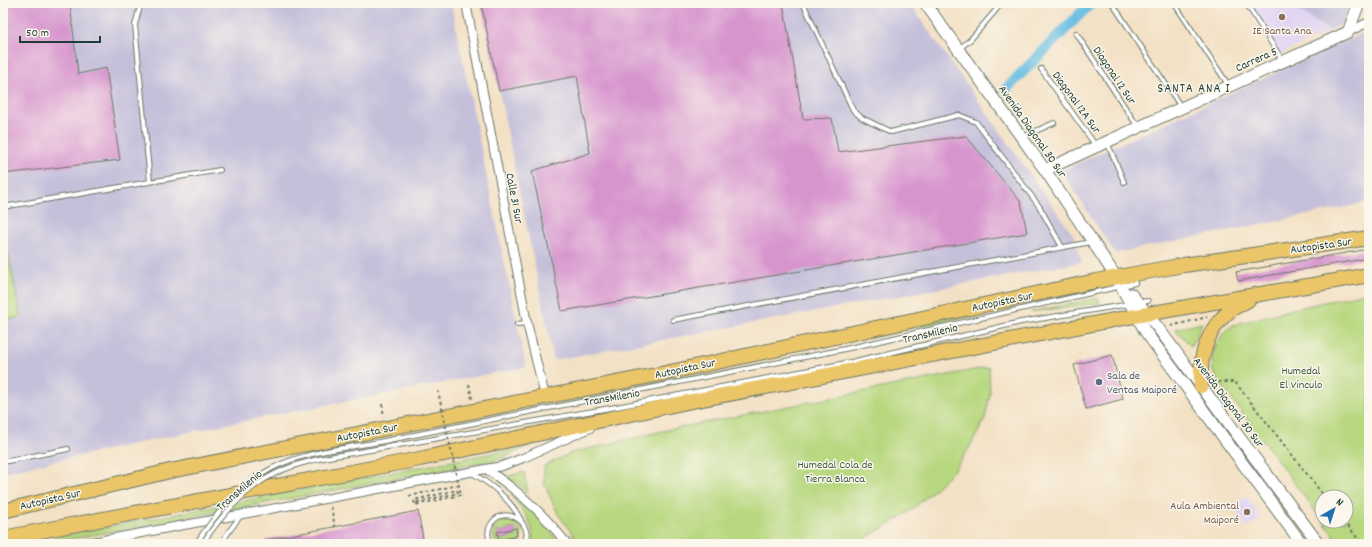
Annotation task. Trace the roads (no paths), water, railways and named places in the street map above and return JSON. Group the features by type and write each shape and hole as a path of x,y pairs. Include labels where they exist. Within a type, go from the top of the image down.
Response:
{"highway":[{"name":"Autopista Sur","path":"3,510 178,470 722,361 814,340 1124,283 1184,265 1369,238"},
{"path":"3,538 420,459 1140,308 1255,296 1369,275"},
{"path":"1208,383 1200,372 1201,357 1212,331 1221,319 1232,309 1255,296"}],"street":[{"name":"Calle 31 Sur","path":"466,3 527,323 545,396"},
{"name":"Avenida Diagonal 30 Sur","path":"925,3 1045,170 1093,242 1124,283 1140,308 1208,383 1320,544"},
{"path":"1348,32 1359,3"},
{"name":"Carrera 5","path":"1045,170 1369,22"},
{"name":"Avenida Diagonal 30 Sur","path":"1140,308 1145,332 1302,544"},
{"path":"82,544 502,466 609,419"},
{"path":"486,469 520,493 552,525 567,544"}],"lane":[{"path":"141,3 134,25 150,182"},
{"path":"803,3 853,110 862,118 890,132 959,115 976,122 1039,206 1062,247"},
{"path":"958,49 971,38 1002,3"},
{"path":"1112,3 1181,108"},
{"path":"1174,3 1229,86"},
{"path":"1246,3 1279,55 1281,62"},
{"name":"Diagonal 12 Sur","path":"1076,33 1138,127"},
{"name":"Diagonal 12A Sur","path":"1041,69 1101,144 1124,182"},
{"path":"1021,137 1054,123"},
{"path":"3,208 220,170"},
{"path":"673,320 1093,242"},
{"name":"TransMilenio","path":"196,544 215,516 231,498 270,469 294,459 845,349 1124,283"},
{"name":"TransMilenio","path":"202,544 218,522 234,504 263,480 272,475 313,461 616,407 851,362 1021,322 1140,308"},
{"path":"517,324 527,323"},
{"path":"3,462 68,449"},
{"path":"470,472 492,485 508,500 524,525 526,536 524,544"},
{"name":"TransMilenio","path":"220,544 242,514"},
{"path":"491,544 488,533 489,527 497,518 503,515 515,517 524,525"}],"waterway":[{"path":"1006,89 1091,3"}],"place":[{"name":"IE Santa Ana","path":"1282,17"},
{"name":"Sala de Ventas Maiporé","path":"1099,382"},
{"name":"Aula Ambiental Maiporé","path":"1247,512"}],"district":[{"name":"SANTA ANA I","path":"1194,87"}],"park label":[{"name":"Humedal El Vinculo","path":"1301,377"},
{"name":"Humedal Cola de Tierra Blanca","path":"835,471"}]}
